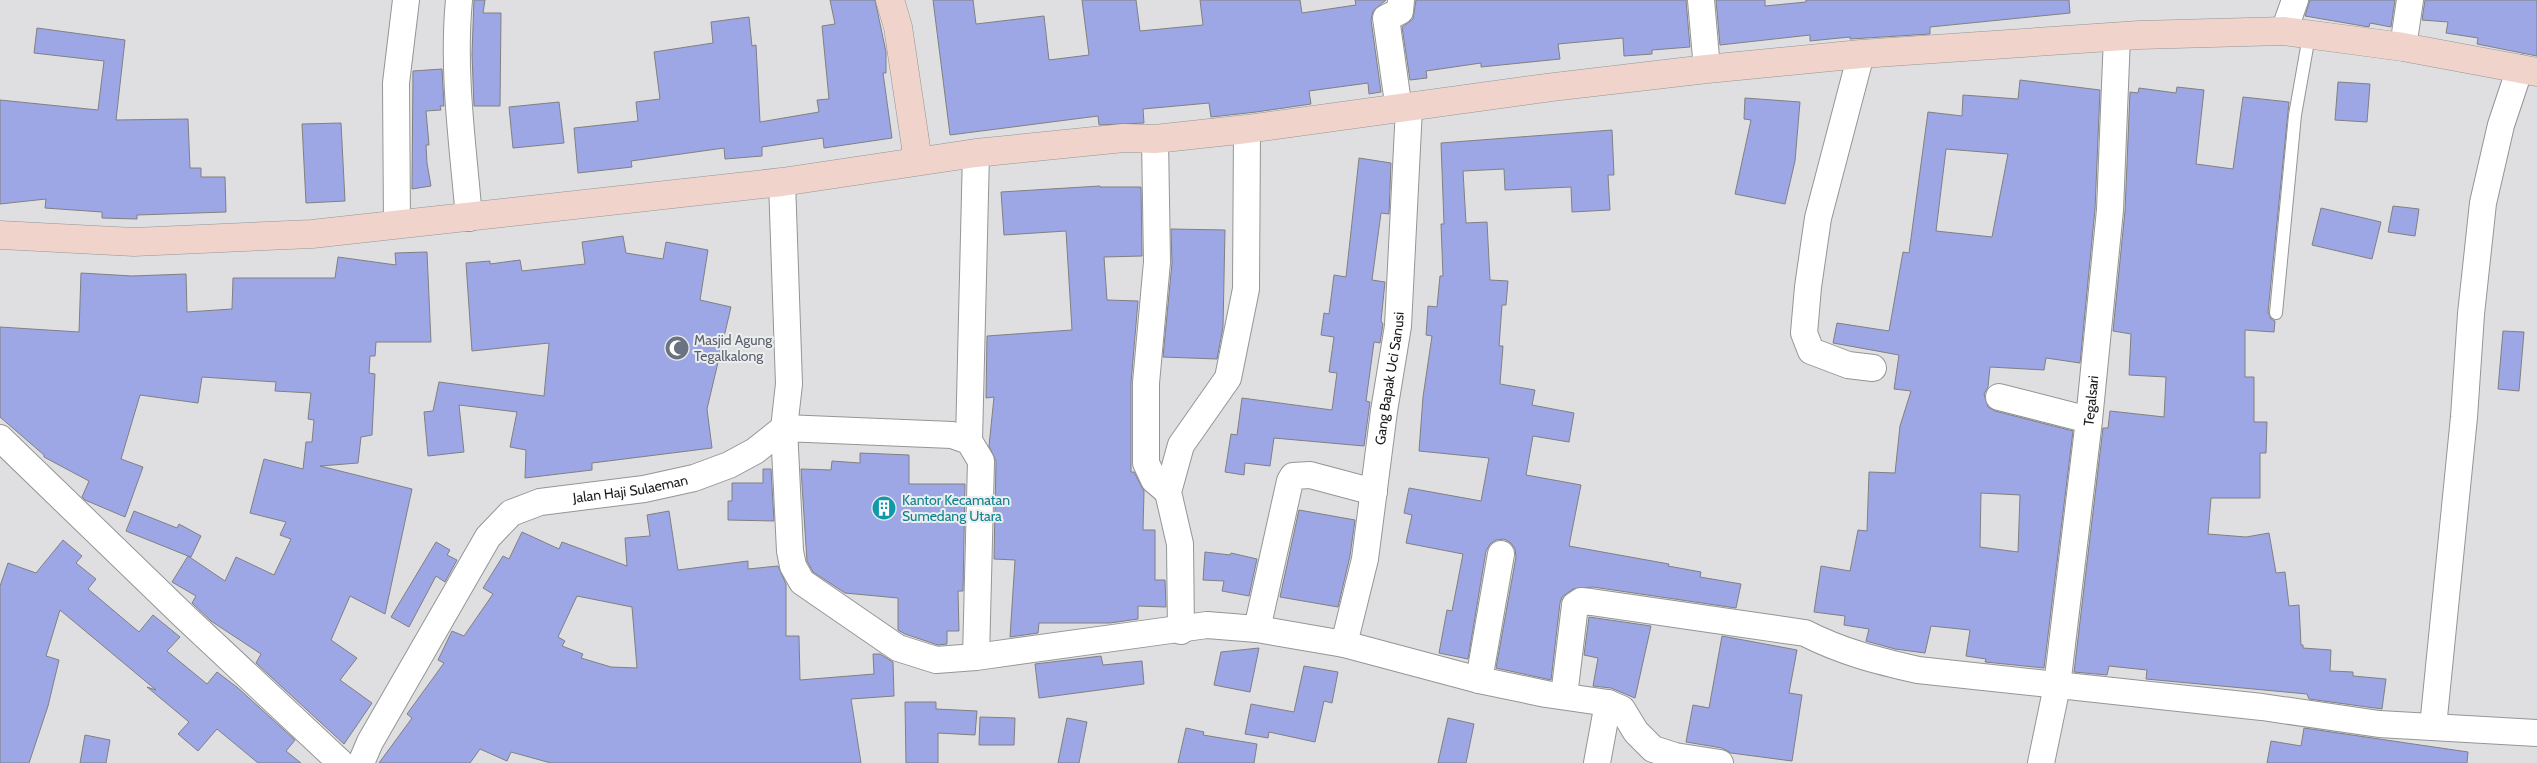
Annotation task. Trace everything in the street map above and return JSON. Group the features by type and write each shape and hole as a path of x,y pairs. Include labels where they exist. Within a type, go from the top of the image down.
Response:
{"main road":[{"path":"890,0 898,27 918,161"},
{"path":"0,235 134,242 312,234 782,182 976,153 1124,138 1156,139 1247,129 1553,87 1708,69 1861,54 2117,36 2296,34 2402,48 2528,70"}],"street":[{"path":"396,224 396,83 406,0"},
{"path":"459,0 457,50 469,218"},
{"name":"Gang Bapak Uci Sanusi","path":"1344,644 1365,559 1384,410 1398,326 1402,109 1397,96 1386,18 1400,11 1401,0"},
{"path":"1702,0 1708,69"},
{"path":"2295,0 2296,34"},
{"path":"2402,48 2410,0"},
{"name":"Tegalsari","path":"2041,763 2056,686 2089,420 2110,210 2117,36"},
{"path":"1861,54 1818,218 1808,287 1804,333 1811,351 1848,365 1873,368"},
{"path":"2433,727 2464,418 2471,314 2483,203 2501,125 2528,70"},
{"path":"1181,631 1180,544 1168,492 1181,445 1228,378 1246,289 1247,129"},
{"path":"1156,139 1157,262 1146,383 1146,463 1154,480 1168,492"},
{"path":"976,153 969,441 981,460 976,657"},
{"path":"782,182 788,384 784,428 792,566 802,582 898,648 936,660 976,657 1181,631 1207,625 1257,629 1344,644 1479,680 1608,703 1622,709 1636,732 1653,749 1675,756 1720,763"},
{"path":"1999,397 2089,420"},
{"path":"784,428 952,435 969,441"},
{"name":"Jalan Haji Sulaeman","path":"361,763 370,742 488,537 511,513 540,502 644,489 694,478 729,465 755,451 784,428"},
{"path":"1,442 341,763"},
{"path":"1257,629 1290,481 1293,476 1310,475 1374,492"},
{"path":"1479,680 1501,554"},
{"path":"1564,696 1575,606 1581,602 1805,633 1834,648 1862,658 1918,670 2262,707 2379,724 2537,733"},
{"path":"1597,763 1608,703"}],"lane":[{"path":"2276,313 2294,115 2296,34"}],"building":[{"path":"474,0 485,0 483,13 501,13 500,106 474,106 472,54"},
{"path":"830,0 875,0 886,52 886,73 883,73 892,138 824,148 823,138 762,147 762,156 725,159 724,148 631,161 632,167 578,173 574,128 638,121 636,102 660,99 654,52 713,43 711,22 749,17 752,46 756,45 760,122 819,112 817,100 829,99 822,26 835,24"},
{"path":"933,0 973,0 976,24 1044,16 1049,60 1089,55 1082,0 1136,0 1140,31 1203,25 1200,0 1300,0 1302,13 1356,5 1355,0 1386,0 1373,11 1371,20 1381,92 1369,94 1368,83 1309,91 1311,104 1256,112 1211,117 1209,103 1143,109 1144,123 1099,125 1098,116 950,135"},
{"path":"1416,0 1686,0 1690,47 1652,50 1652,54 1624,56 1623,38 1558,44 1560,59 1481,67 1481,63 1426,71 1427,78 1410,80 1402,27 1413,19"},
{"path":"1716,0 1765,0 1765,6 1806,2 1806,0 2069,0 2070,13 1930,27 1930,34 1850,39 1850,37 1810,41 1810,35 1720,45"},
{"path":"2310,0 2395,0 2391,27 2370,23 2369,27 2305,16"},
{"path":"2425,0 2537,0 2537,56 2477,44 2478,38 2446,33 2448,22 2422,20"},
{"path":"37,28 125,40 116,120 188,119 190,168 201,168 201,177 225,177 226,212 137,215 137,219 102,218 102,212 45,208 46,199 0,204 0,100 98,110 104,61 34,53"},
{"path":"442,69 444,106 440,106 441,110 426,111 429,145 426,145 427,163 431,186 412,189 413,71"},
{"path":"2020,80 2100,90 2095,209 2080,363 2046,358 2044,370 1990,367 1988,387 1984,394 1988,407 1995,411 2073,431 2044,668 1985,662 1986,659 1966,656 1970,630 1931,626 1925,653 1895,649 1866,641 1869,629 1844,625 1845,616 1814,612 1821,566 1850,571 1858,530 1867,531 1869,472 1895,473 1900,426 1911,391 1894,389 1899,355 1833,343 1837,323 1889,331 1903,252 1909,253 1928,112 1962,116 1963,95 2018,99","holes":["1946,149 2008,154 1992,237 1936,231","1981,493 2020,495 2018,552 1980,547"]},
{"path":"2338,82 2370,84 2367,122 2335,120"},
{"path":"2177,87 2204,90 2196,164 2233,169 2243,97 2289,102 2268,312 2271,319 2275,321 2274,332 2245,330 2245,377 2254,377 2254,422 2267,422 2266,453 2260,453 2260,498 2211,498 2208,534 2246,537 2269,533 2276,573 2285,572 2289,606 2299,605 2301,645 2303,645 2303,648 2331,650 2330,671 2353,672 2353,676 2386,679 2382,709 2309,699 2307,694 2146,679 2147,670 2109,666 2107,675 2074,672 2103,428 2108,428 2110,411 2164,417 2166,377 2129,375 2131,334 2113,331 2125,211 2130,92 2138,93 2139,88 2176,93"},
{"path":"1745,98 1800,102 1795,161 1785,204 1735,194 1751,120 1744,119"},
{"path":"559,102 564,143 513,148 509,107"},
{"path":"341,123 345,201 306,203 302,124"},
{"path":"1612,130 1614,175 1608,175 1610,210 1572,212 1571,187 1505,190 1504,169 1463,171 1466,223 1487,222 1490,280 1508,281 1506,305 1502,305 1499,346 1503,346 1500,384 1535,390 1532,405 1574,413 1569,442 1533,436 1526,475 1581,485 1569,546 1669,564 1668,566 1701,572 1700,577 1741,584 1736,608 1593,587 1573,589 1562,597 1560,603 1551,680 1496,668 1516,557 1515,549 1511,543 1504,539 1496,540 1490,544 1486,551 1468,659 1439,653 1447,610 1452,611 1463,554 1406,543 1412,515 1404,513 1409,488 1481,501 1489,458 1419,451 1423,397 1432,336 1426,335 1428,306 1437,307 1440,276 1443,276 1441,224 1444,224 1441,143"},
{"path":"1359,158 1391,163 1389,214 1381,213 1372,280 1385,282 1381,321 1383,324 1380,343 1374,342 1366,401 1370,402 1364,446 1274,438 1270,466 1245,463 1244,475 1225,472 1231,434 1237,435 1242,398 1332,410 1337,373 1329,372 1334,337 1321,335 1324,313 1329,314 1334,275 1346,277"},
{"path":"1100,186 1141,187 1142,256 1104,257 1107,300 1138,301 1131,383 1131,472 1134,472 1144,491 1143,530 1155,530 1155,580 1165,580 1166,607 1138,606 1138,619 1110,623 1039,623 1038,633 1010,637 1015,560 994,559 996,461 989,446 994,397 986,398 987,336 1072,330 1066,231 1004,235 1001,192"},
{"path":"2393,206 2419,209 2415,236 2388,232"},
{"path":"2321,208 2381,222 2372,259 2312,245"},
{"path":"1171,229 1225,230 1223,327 1217,359 1163,357 1172,263"},
{"path":"623,236 626,253 663,259 666,242 708,250 700,300 731,307 707,409 712,448 592,463 592,470 525,478 526,450 510,447 517,412 459,405 464,452 428,456 424,412 433,411 439,382 544,396 549,343 472,351 466,263 490,261 490,264 520,260 522,271 585,264 582,242"},
{"path":"427,252 431,342 376,342 375,356 370,356 369,373 375,374 372,435 361,437 358,463 320,466 412,489 385,614 350,596 331,640 357,658 340,680 372,703 344,744 256,663 261,654 211,621 192,603 196,596 172,582 188,556 225,581 236,557 274,575 291,539 280,535 286,522 250,513 264,459 303,469 306,442 312,442 314,420 308,419 311,393 275,391 276,382 202,377 198,403 140,395 121,459 143,467 125,517 85,500 82,497 89,481 44,457 0,417 0,327 79,332 81,273 132,276 186,274 187,312 232,309 233,278 335,278 338,257 396,265 395,253"},
{"path":"2503,331 2524,332 2519,391 2498,389"},
{"path":"860,453 909,455 909,484 965,484 963,591 958,591 959,631 947,631 947,644 938,645 898,630 898,598 845,593 813,572 807,561 801,469 831,470 832,461 860,463"},
{"path":"763,469 771,469 774,521 728,520 728,501 732,501 732,483 763,483"},
{"path":"1299,510 1355,520 1350,556 1338,607 1280,597"},
{"path":"134,511 177,528 179,524 201,536 191,557 126,531"},
{"path":"669,511 678,570 748,561 748,569 778,566 786,584 786,636 799,636 800,680 874,674 873,654 880,654 893,662 894,696 851,699 861,763 551,763 511,752 507,761 480,749 470,763 379,763 412,718 407,714 444,663 438,660 452,631 464,636 493,594 483,588 503,556 509,559 522,532 559,549 562,542 627,566 625,538 650,536 647,515","holes":["577,596 632,607 637,668 611,667 581,658 583,654 562,646 565,641 558,637"]},
{"path":"63,540 82,556 76,563 96,579 88,589 139,632 153,615 180,637 167,651 207,684 217,672 238,688 295,740 286,751 301,763 258,763 217,729 198,751 178,734 189,722 147,687 156,690 60,610 46,656 59,660 48,706 29,763 0,763 0,586 8,563 36,573"},
{"path":"436,542 450,550 447,555 457,560 445,582 436,576 409,627 391,617"},
{"path":"1205,552 1230,555 1231,553 1257,559 1249,596 1222,591 1224,581 1203,580"},
{"path":"1589,617 1651,626 1635,698 1611,688 1593,686 1598,658 1584,655"},
{"path":"1722,636 1797,650 1789,693 1802,695 1792,761 1731,753 1722,748 1686,742 1693,705 1709,708"},
{"path":"1259,648 1250,692 1214,685 1221,652"},
{"path":"1101,656 1103,665 1142,661 1144,684 1039,698 1035,664"},
{"path":"1304,666 1338,672 1332,703 1324,701 1315,742 1269,732 1268,738 1245,734 1251,704 1294,712"},
{"path":"905,702 936,702 936,709 977,711 975,735 938,733 938,763 906,763"},
{"path":"980,717 1015,718 1014,745 979,745"},
{"path":"1067,718 1087,722 1079,763 1058,763"},
{"path":"1448,718 1474,724 1466,763 1438,763"},
{"path":"1186,728 1204,732 1203,735 1257,744 1254,763 1178,763"},
{"path":"2304,728 2468,752 2467,763 2267,763 2271,741 2301,746"},
{"path":"85,735 110,740 106,763 80,763"}],"place":[{"name":"Masjid Agung Tegalkalong","path":"677,348"},
{"name":"Kantor Kecamatan Sumedang Utara","path":"884,508"}]}
